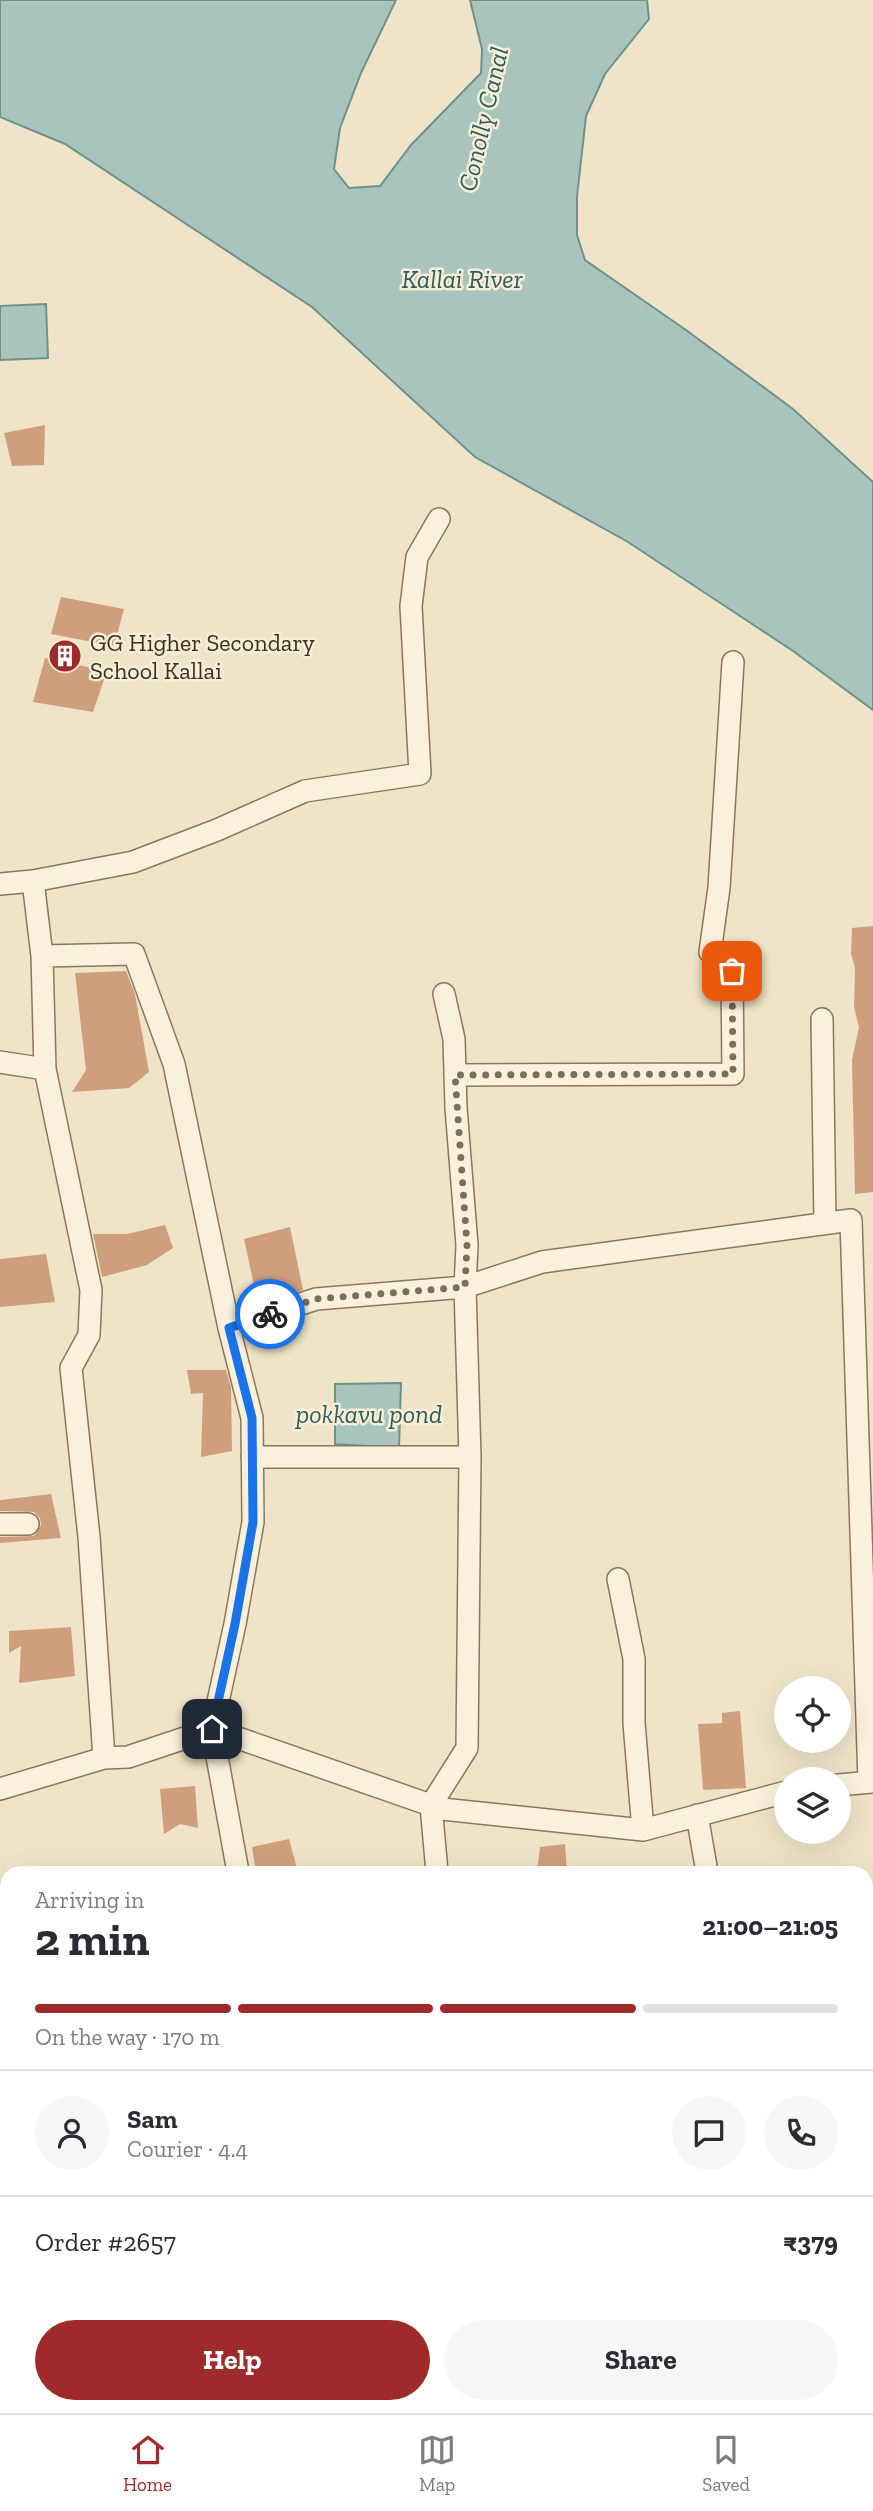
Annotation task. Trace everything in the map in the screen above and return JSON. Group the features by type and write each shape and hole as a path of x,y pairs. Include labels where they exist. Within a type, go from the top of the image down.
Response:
{"street":[{"path":"0,884 33,881 133,862 217,830 305,791 420,774 411,606 417,557 439,519"},
{"path":"455,1075 733,1074 732,971 710,952 719,888 733,662"},
{"path":"33,881 42,956 45,1069 92,1290 89,1335 71,1368 89,1537 104,1758"},
{"path":"42,956 134,954 174,1064 229,1328 252,1418 253,1522 235,1624 212,1729 237,1866"},
{"path":"436,1866 430,1805 467,1748 470,1457 465,1287 467,1245 454,1039 444,994"},
{"path":"822,1019 825,1223"},
{"path":"0,1062 45,1069"},
{"path":"229,1328 316,1299 465,1287 542,1262 851,1220 867,1555 871,1782 851,1784"},
{"path":"252,1457 470,1457"},
{"path":"0,1524 28,1524"},
{"path":"618,1579 634,1659 634,1723 643,1830"},
{"path":"0,1789 104,1758 128,1757 212,1729 442,1809 643,1830 774,1795"},
{"path":"697,1815 706,1866"}],"water":[{"name":"Kallai River","path":"0,0 396,0 361,73 340,128 334,169 349,188 380,186 411,145 481,73 482,49 470,0 647,0 649,19 605,74 586,116 577,197 577,235 585,260 793,409 873,482 873,710 793,651 628,542 475,457 312,307 65,144 0,117"},
{"path":"46,304 48,358 0,360 0,306"},
{"name":"pokkavu pond","path":"401,1383 399,1448 335,1444 335,1384"}],"building":[{"path":"45,425 44,465 12,466 4,433"},
{"path":"61,597 124,609 114,646 51,634"},
{"path":"45,658 107,671 93,712 33,702"},
{"path":"873,926 873,1192 855,1194 852,1060 859,1027 854,1007 852,928"},
{"path":"126,971 135,994 149,1072 129,1088 72,1092 86,1070 75,973"},
{"path":"165,1225 173,1248 147,1265 102,1277 93,1234 127,1234"},
{"path":"290,1227 303,1290 258,1304 244,1239"},
{"path":"46,1254 55,1302 0,1307 0,1259"},
{"path":"187,1370 226,1370 231,1387 232,1451 201,1457 203,1393 191,1394"},
{"path":"51,1494 61,1538 0,1543 0,1537 34,1536 41,1525 40,1518 34,1512 0,1511 0,1500"},
{"path":"71,1627 75,1676 19,1683 21,1646 9,1653 9,1631"},
{"path":"740,1711 746,1788 703,1790 698,1724 722,1723 722,1713"},
{"path":"195,1786 198,1828 180,1824 164,1834 160,1789"},
{"path":"289,1839 296,1866 255,1866 252,1847"},
{"path":"565,1844 567,1866 538,1866 540,1847"}],"way so far":[{"path":"270,1314 316,1299 465,1287 467,1245 455,1075 733,1074 732,971"}],"place":[{"name":"GG Higher Secondary School Kallai","path":"65,656"}],"route":[{"path":"212,1729 235,1624 253,1522 252,1418 229,1328 270,1314"}],"water label":[{"name":"Conolly Canal","path":"483,119"}]}
